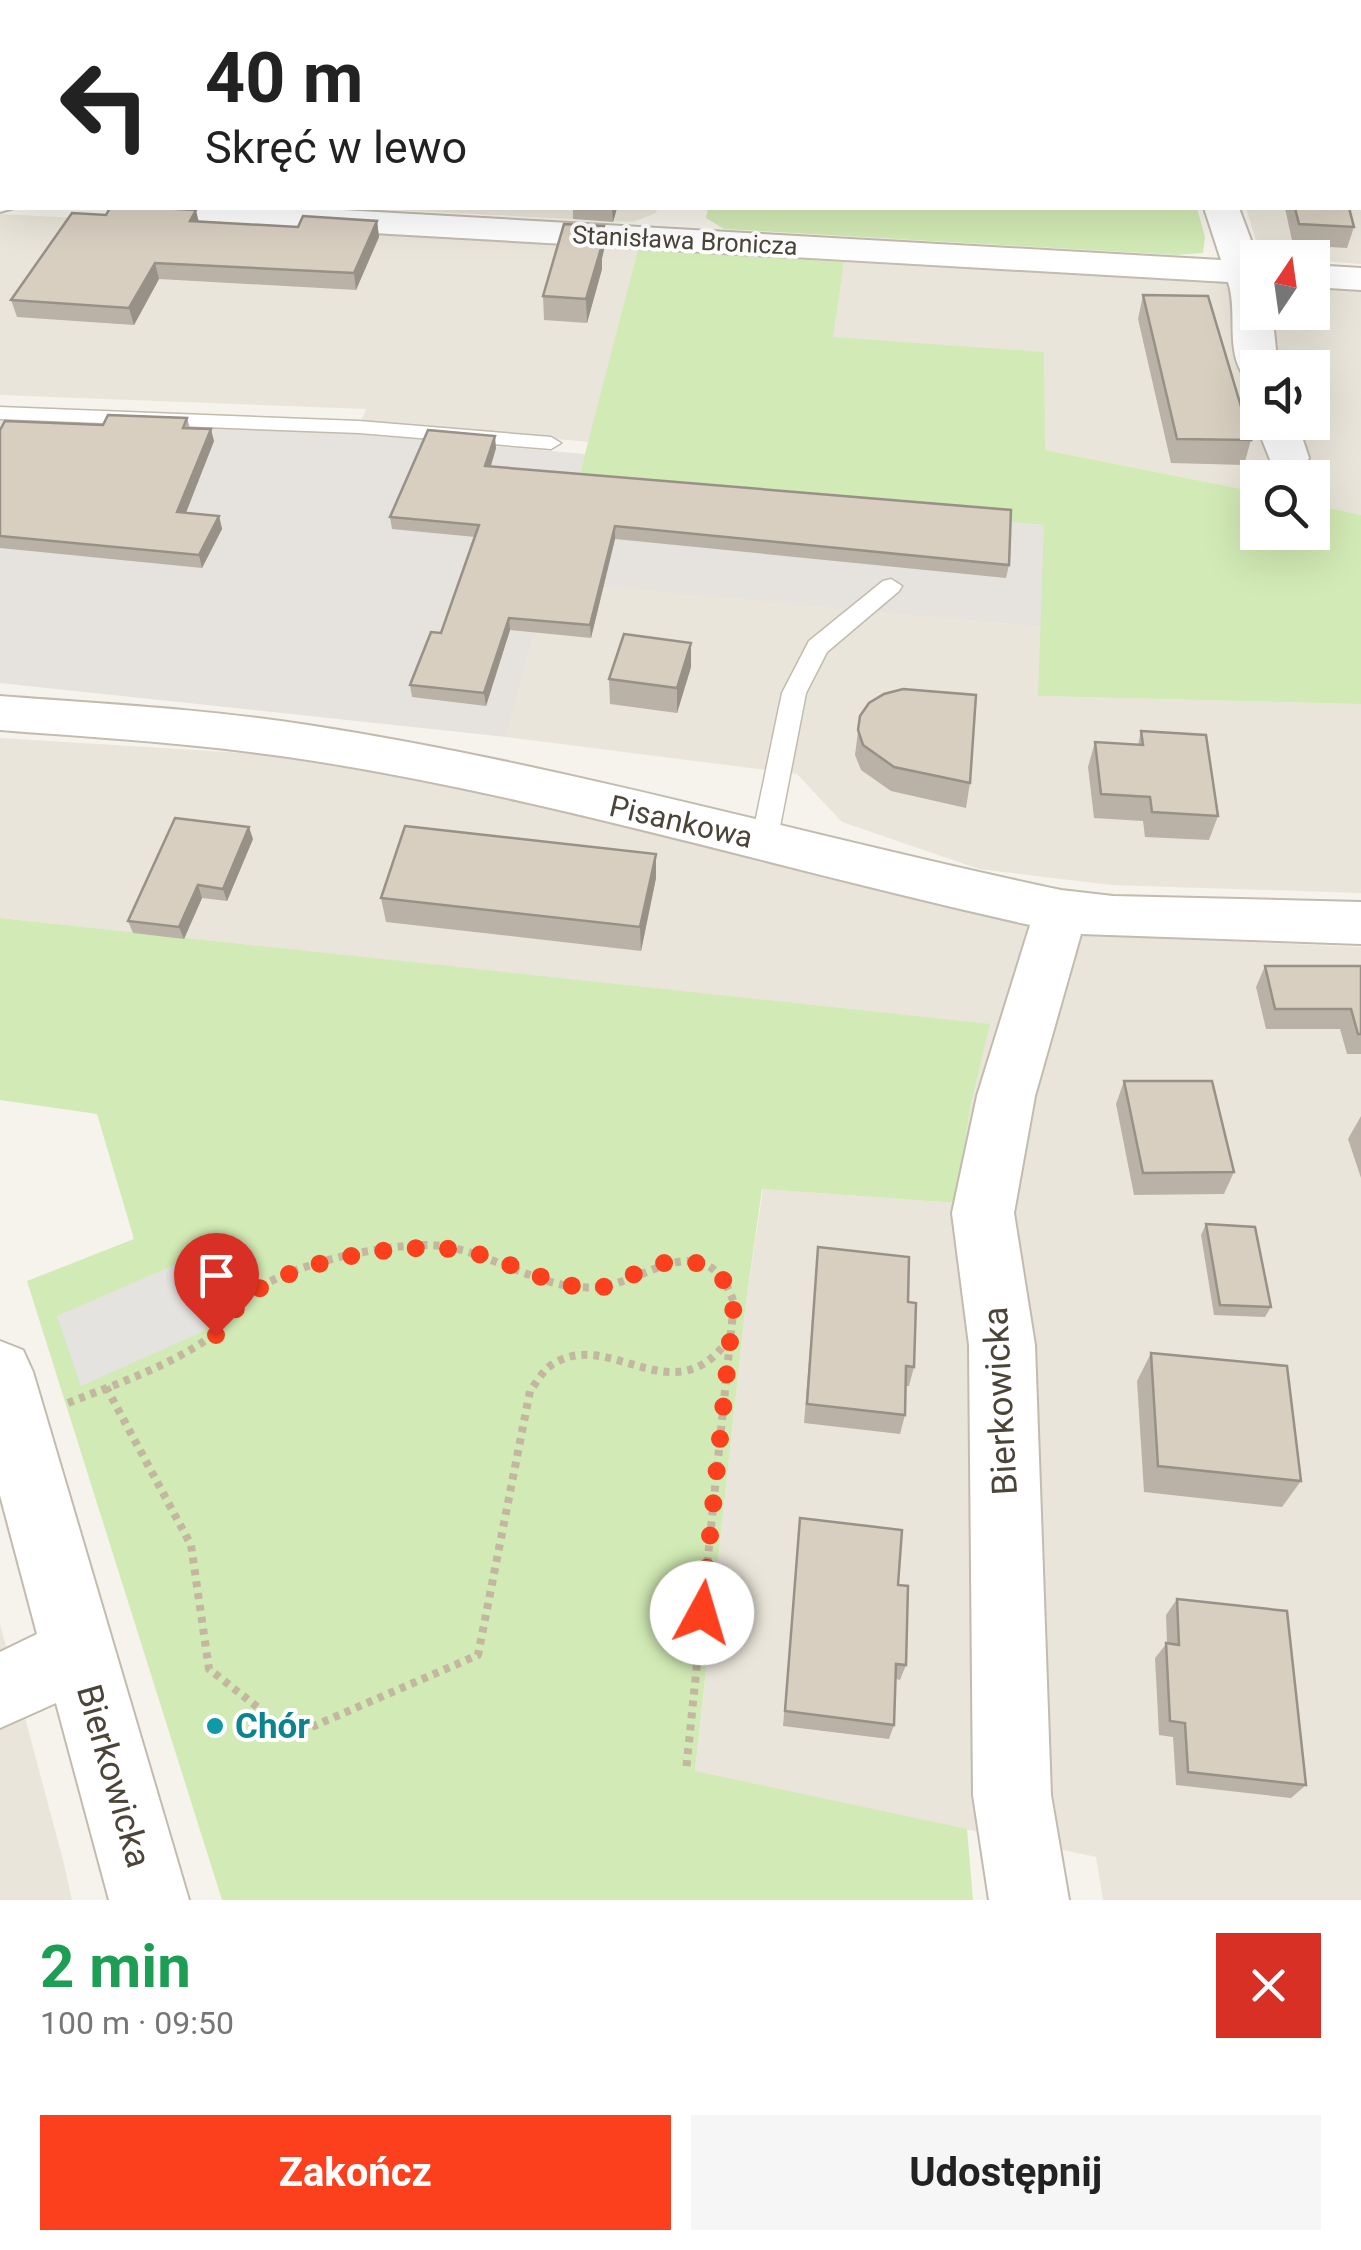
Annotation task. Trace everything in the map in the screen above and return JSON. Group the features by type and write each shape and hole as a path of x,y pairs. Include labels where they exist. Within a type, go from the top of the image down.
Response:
{"street":[{"name":"Stanisława Bronicza","path":"216,210 675,224 1240,271"},
{"path":"1223,210 1240,249"},
{"path":"1330,277 1361,279"},
{"name":"Pisankowa","path":"0,713 240,732 334,747 1061,911 1113,918 1361,923"},
{"name":"Bierkowicka","path":"1030,1900 1012,1794 1002,1345 984,1213 1006,1096 1061,911"},
{"name":"Bierkowicka","path":"8,1399 148,1900"},
{"name":"Bierkowicka","path":"0,1690 79,1652"}],"lane":[{"path":"0,413 358,427 551,443"},
{"path":"764,842 794,693 817,646 892,586"}],"path":[{"path":"8,1399 106,1387 180,1356 216,1335 249,1294 322,1262 428,1245 477,1253 554,1282 589,1288 613,1286 652,1266 668,1263 684,1261 712,1268 730,1284 734,1303 686,1771"},
{"path":"106,1387 191,1545 209,1669 293,1735 478,1655 530,1391 550,1367 583,1353 660,1370 696,1368 713,1360 730,1336"}],"shaded area":[{"path":"397,210 657,210 633,222"},
{"path":"1247,210 1361,210 1361,264 1330,261 1330,240 1256,240"},
{"path":"0,214 638,249 589,442 361,421 366,409 0,395"},
{"path":"844,262 1240,282 1240,330 1330,330 1330,286 1361,288 1361,515 1330,508 1330,460 1240,460 1240,489 1045,450 832,337"},
{"path":"0,421 335,432 585,454 577,484 1045,525 1041,627 549,581 506,737 0,683"},
{"path":"549,580 1041,627 1039,696 1361,704 1361,893 1111,885 979,869 842,822 797,774 506,737"},
{"path":"0,738 260,754 436,783 507,796 975,911 1095,935 1361,947 1361,1900 1103,1900 1096,1857 695,1772 746,1302 763,1189 957,1203 970,1108 989,1025 0,918"},
{"path":"179,1263 206,1330 81,1386 57,1316"},
{"path":"0,1624 63,1860 72,1900 0,1900"}],"green space":[{"path":"708,210 1198,210 1205,237 1203,253 1176,255 724,229 706,218"},
{"path":"638,249 844,262 833,337 1044,352 1045,450 1240,489 1240,550 1330,550 1330,508 1361,515 1361,704 1038,696 1044,525 577,485"},
{"path":"0,918 990,1024 970,1108 957,1203 762,1189 695,1771 967,1829 973,1900 222,1900 27,1281 134,1239 97,1114 0,1100"}],"building":[{"path":"109,210 196,210 190,221 298,227 303,216 377,221 354,273 155,263 129,308 11,300 72,213 106,215"},
{"path":"1296,210 1350,210 1354,227 1299,224"},
{"path":"564,224 604,226 586,299 543,296"},
{"path":"1143,295 1208,296 1240,403 1240,440 1177,439"},
{"path":"108,415 187,418 183,428 211,429 177,512 219,516 199,555 0,536 0,430 5,421 103,425"},
{"path":"428,430 495,436 485,466 1011,510 1009,565 615,526 590,625 509,618 484,693 410,685 431,632 441,633 479,525 390,517"},
{"path":"624,634 691,643 677,688 609,679"},
{"path":"903,689 976,695 970,783 894,767 863,745 858,730 860,716 869,703"},
{"path":"1141,731 1206,735 1218,816 1152,812 1150,797 1101,794 1095,742 1143,745"},
{"path":"175,818 249,827 223,889 198,885 179,927 128,921"},
{"path":"405,826 656,854 640,927 381,898"},
{"path":"1265,966 1361,966 1361,1034 1351,1009 1275,1009"},
{"path":"1124,1081 1212,1081 1234,1172 1143,1173"},
{"path":"1206,1224 1255,1227 1271,1307 1220,1305"},
{"path":"818,1247 909,1257 908,1302 916,1303 914,1367 906,1366 905,1415 807,1404"},
{"path":"1151,1353 1287,1366 1301,1481 1158,1466"},
{"path":"800,1518 902,1530 898,1585 908,1586 906,1665 896,1664 894,1725 785,1711"},
{"path":"1177,1599 1287,1611 1306,1785 1188,1772 1185,1723 1170,1721 1166,1643 1179,1645"}],"place":[{"name":"Chór","path":"215,1726"}],"route":[{"path":"216,1335 249,1294 322,1262 428,1245 477,1253 554,1282 589,1288 613,1286 652,1266 684,1261 712,1268 730,1284 734,1303 702,1613"}]}
